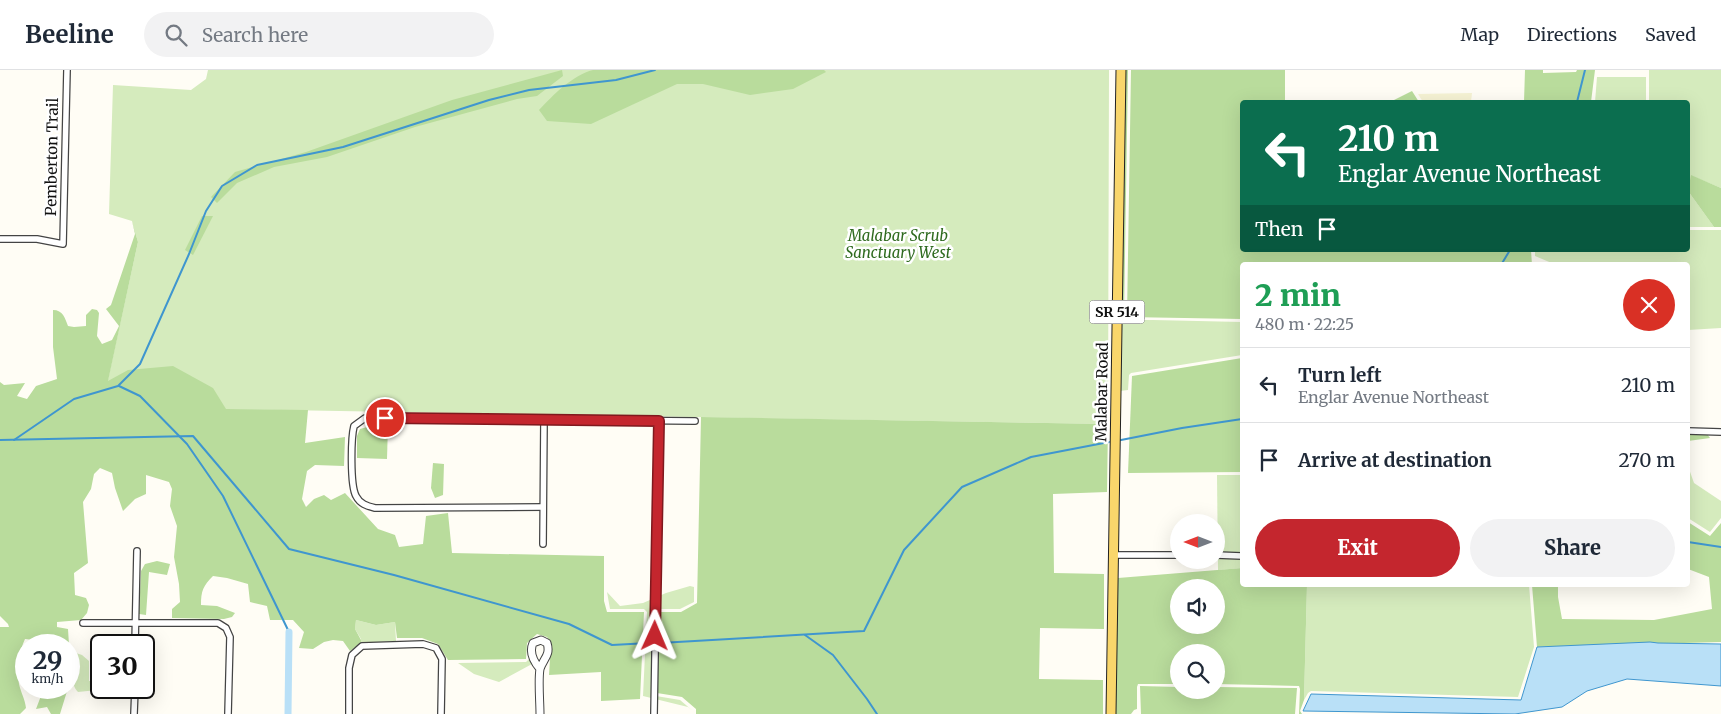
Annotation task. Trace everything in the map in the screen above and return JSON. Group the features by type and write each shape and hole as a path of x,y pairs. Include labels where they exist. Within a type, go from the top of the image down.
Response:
{"main road":[{"name":"Malabar Road","path":"1111,714 1120,70"}],"street":[{"name":"Pemberton Trail","path":"0,239 37,239 63,244 67,70"},
{"path":"544,507 375,508 366,505 356,495 352,479 354,426 365,418 695,421"},
{"path":"544,420 544,544"},
{"path":"654,714 659,421"},
{"path":"1690,431 1721,432"},
{"path":"135,634 137,551"},
{"path":"1114,555 1170,555"},
{"path":"1225,555 1240,556"},
{"path":"84,623 218,623 226,628 230,637 228,714"},
{"path":"349,714 349,668 352,655 362,646 423,644 436,648 442,659 441,714"},
{"path":"540,669 540,714"},
{"path":"134,714 135,699"}],"shaded area":[{"path":"1472,93 1471,100 1422,100 1418,94"}],"green space":[{"name":"Malabar Scrub Sanctuary West","path":"208,70 1109,70 1108,424 102,407 138,242 132,221 109,214 113,85 191,90 206,79"},
{"path":"562,70 563,76 537,96 517,99 415,127 327,157 274,167 237,183 217,203 211,197 235,172 306,152 452,100"},
{"path":"593,70 824,70 826,72 793,89 750,95 703,84 677,84 591,124 547,121 539,110 571,81"},
{"path":"1125,70 1128,70 1124,317 1127,320 1153,320 1121,322"},
{"path":"1131,70 1285,70 1285,100 1240,100 1240,252 1531,252 1532,262 1240,262 1240,319 1127,317"},
{"path":"1525,70 1543,70 1543,73 1595,70 1591,100 1524,100"},
{"path":"1649,70 1721,70 1721,188 1692,176 1690,184 1690,100 1649,100"},
{"path":"1597,77 1646,77 1646,100 1595,100"},
{"path":"1412,91 1418,100 1394,100"},
{"path":"1691,175 1721,188 1721,227 1714,227 1690,194"},
{"path":"1690,194 1714,227 1690,227"},
{"path":"202,216 213,216 193,255 185,250"},
{"path":"132,221 138,242 108,381 128,370 173,366 213,388 226,409 308,410 305,443 345,437 344,466 315,465 307,471 302,499 306,507 314,499 324,495 331,500 345,493 378,529 395,535 399,547 423,544 426,516 448,513 452,553 604,556 604,601 607,612 644,612 640,699 601,701 601,672 549,675 551,643 547,637 537,634 527,643 526,659 448,660 438,644 422,638 397,638 395,622 376,625 356,620 355,629 361,643 350,651 343,641 333,640 324,642 313,649 299,648 304,632 293,620 270,620 267,606 250,602 248,584 227,578 213,576 203,589 201,605 217,606 235,613 232,617 224,619 172,618 172,609 180,602 174,557 177,526 170,506 172,489 169,482 146,475 146,494 135,499 123,511 112,473 100,468 94,474 91,489 83,502 88,563 74,573 75,595 86,598 89,605 87,613 81,620 57,622 57,627 68,629 68,634 15,634 15,699 24,699 26,708 20,714 0,714 0,627 9,627 0,616 0,382 4,385 25,383 17,396 27,399 36,386 57,379 53,347 53,310 56,310 65,317 68,326 74,327 86,326 86,315 92,309 97,310 99,313 97,336 102,344 112,340 119,326 106,309 111,305 135,234"},
{"path":"1690,230 1721,230 1721,328 1690,330 1690,262 1549,262 1535,256 1535,252 1690,252"},
{"path":"1153,320 1240,322 1240,355 1131,373 1129,375 1128,390 1120,391 1121,322"},
{"path":"1240,358 1240,472 1128,473 1132,376"},
{"path":"701,417 1108,424 1107,492 1053,494 1054,573 1104,574 1104,629 1040,628 1039,679 1103,680 1103,714 696,714 696,709 682,697 657,693 660,612 681,612 697,603"},
{"path":"388,424 387,459 357,458 357,436 360,429"},
{"path":"1690,434 1707,434 1710,438 1690,441"},
{"path":"433,463 444,464 443,495 435,498 431,488"},
{"path":"1690,472 1694,483 1721,501 1721,518 1710,532 1690,519"},
{"path":"1217,475 1240,475 1240,568 1218,570 1225,569 1225,514 1217,514"},
{"path":"1690,523 1710,536 1721,523 1721,642 1537,647 1532,587 1558,587 1562,619 1654,620 1712,609 1709,577 1690,570"},
{"path":"157,561 170,564 167,575 149,572 146,615 139,614 141,571 145,564"},
{"path":"1240,568 1240,587 1307,587 1304,700 1300,711 1302,714 1299,714 1299,686 1225,684 1225,644 1170,644 1170,684 1138,684 1137,709 1131,714 1115,714 1118,578"},
{"path":"690,586 694,587 694,602 680,609 658,609 656,696 680,700 693,711 688,707 643,696 647,612 644,609 610,609 607,592 620,606 643,603 666,593"},
{"path":"1307,587 1529,587 1534,647 1518,697 1311,691 1304,700"},
{"path":"356,620 376,625 395,622 396,641 361,643 361,639 355,629"},
{"path":"80,654 89,661 90,691 80,692"},
{"path":"529,659 532,664 499,682 474,674 458,663 526,662"},
{"path":"1140,686 1170,687 1170,699 1225,699 1225,687 1297,688 1295,714 1141,714"},
{"path":"40,699 65,699 60,714 51,714 47,707 36,709"}],"water":[{"path":"1650,642 1721,644 1721,686 1627,679 1587,691 1562,707 1515,714 1303,711 1311,694 1521,700 1537,647"}],"waterway":[{"path":"14,440 74,399 118,386 140,364 206,211 222,186 257,165 343,147 489,100 529,90 616,80 655,70"},
{"path":"1578,100 1585,70"},
{"path":"1503,262 1509,252"},
{"path":"119,386 140,396 187,444 223,496 289,632"},
{"path":"1121,440 1240,419"},
{"path":"0,440 193,436 289,549 394,575 569,624 612,645 649,643"},
{"path":"660,643 864,631 904,550 962,487 1031,457 1109,442"},
{"path":"1690,542 1721,547"},
{"path":"288,714 289,632"},
{"path":"805,635 833,655 877,714"}],"route":[{"path":"385,418 659,421 655,636"}]}
